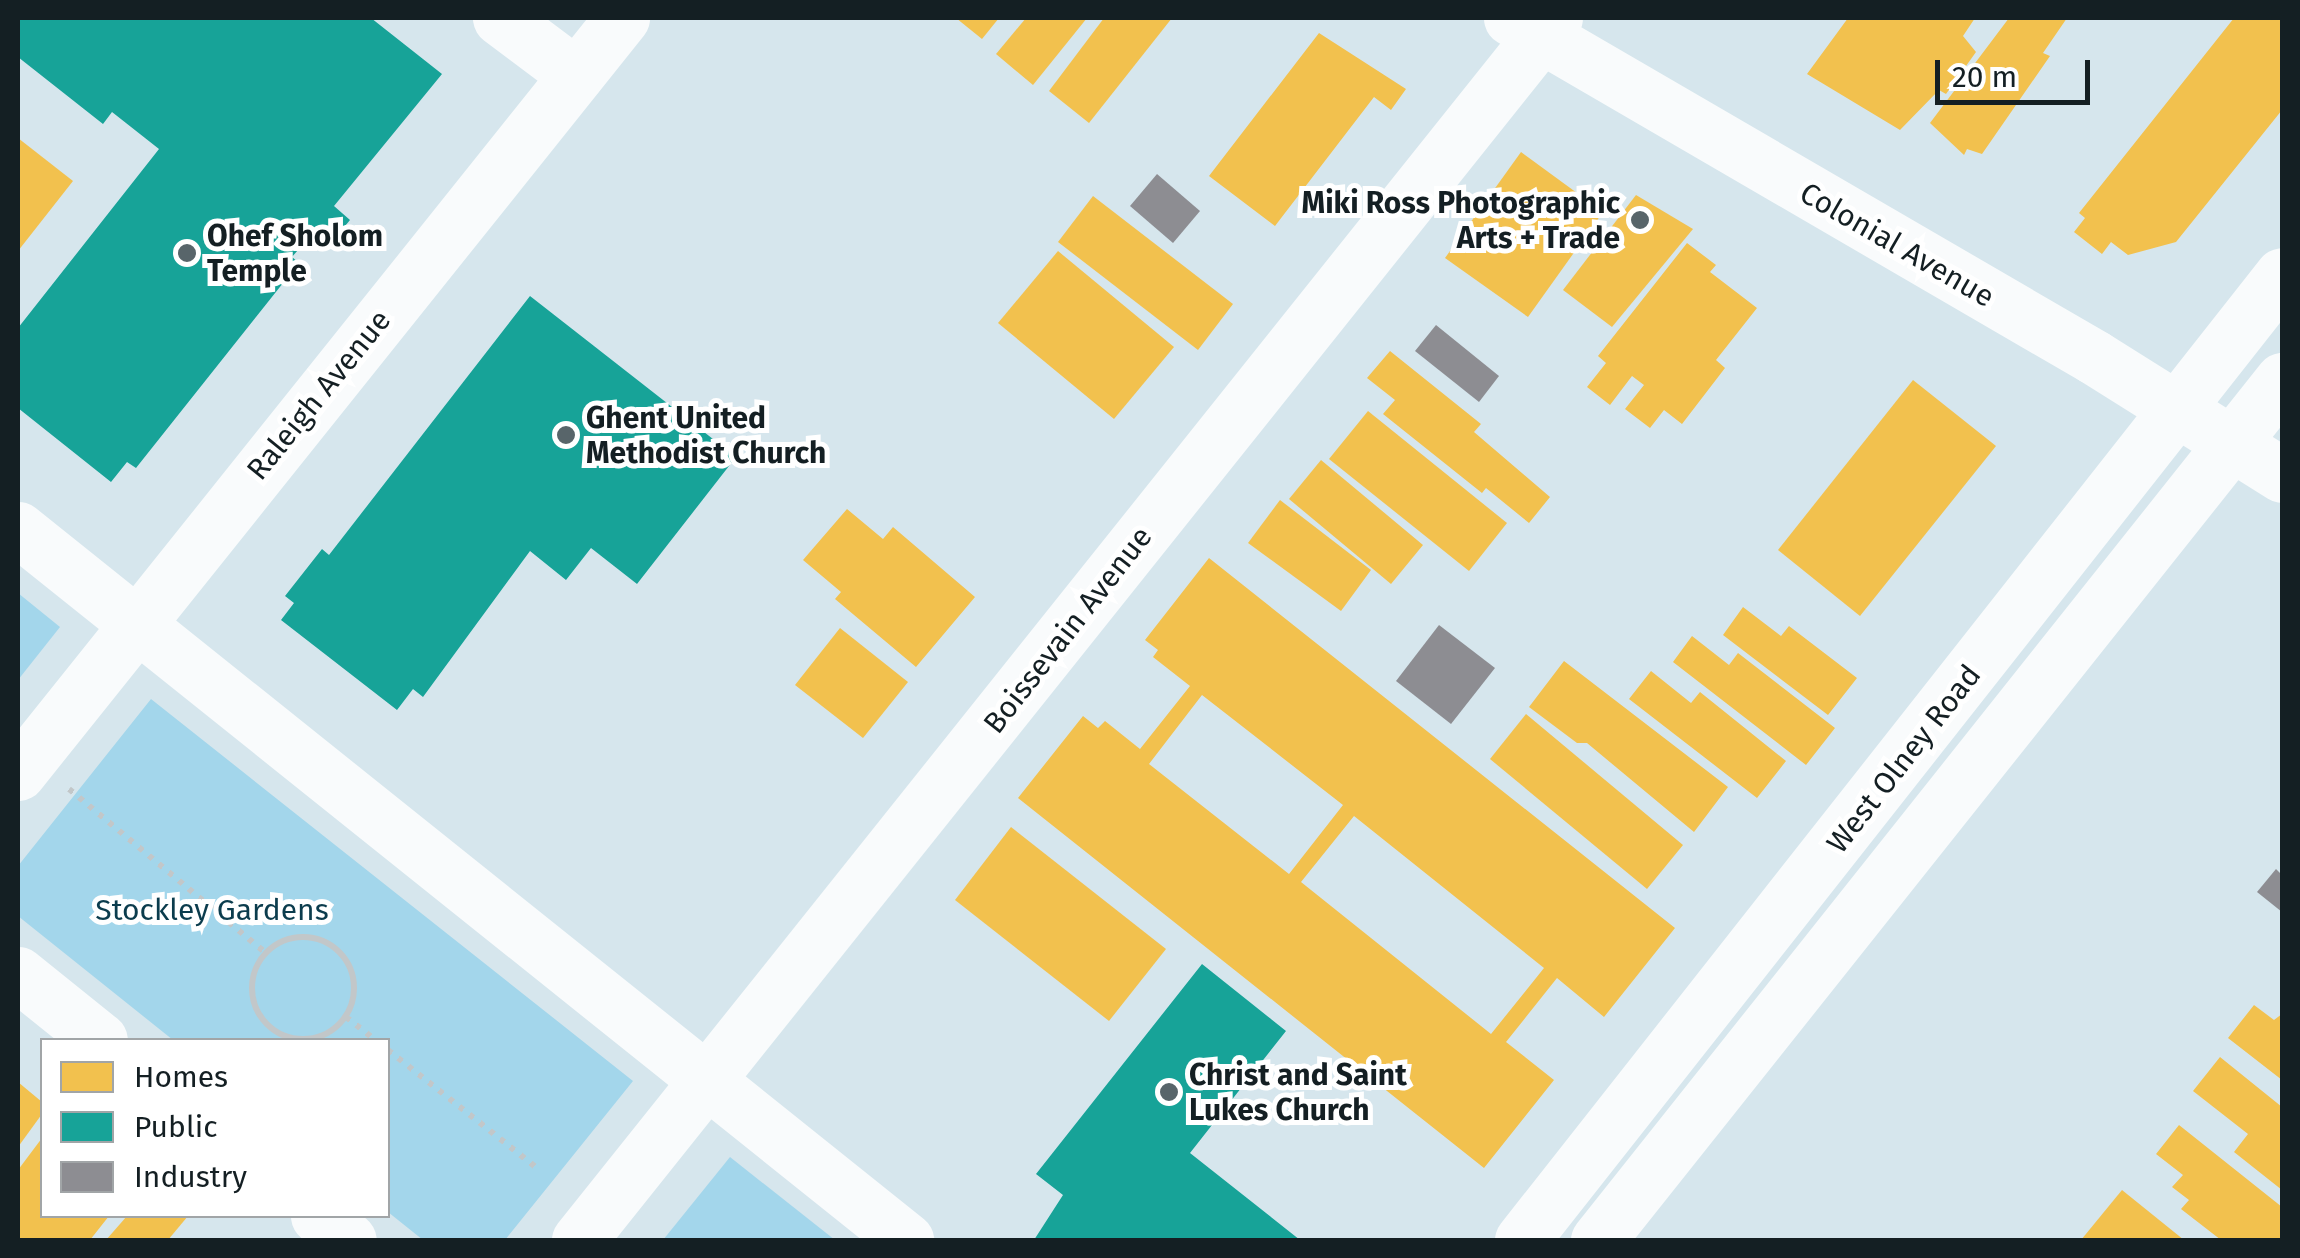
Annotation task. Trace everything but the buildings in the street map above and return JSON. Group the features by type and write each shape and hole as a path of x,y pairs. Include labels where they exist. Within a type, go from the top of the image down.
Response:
{"street":[{"path":"500,18 576,74"},
{"name":"Raleigh Avenue","path":"24,765 622,18"},
{"name":"Colonial Avenue","path":"1535,23 2282,475"},
{"name":"Boissevain Avenue","path":"580,1240 1535,23"},
{"name":"West Olney Road","path":"1522,1240 2282,275"},
{"name":"West Olney Road","path":"1598,1240 2282,380"},
{"path":"18,529 906,1240"},
{"path":"18,974 98,1038"},
{"path":"321,1218 349,1240"}],"path":[{"path":"24,765 266,953"},
{"path":"298,1038 271,1029 253,999 252,983 266,953 309,937 337,950 354,980 346,1017 312,1038"},
{"path":"346,1017 373,1038"},
{"path":"390,1052 538,1169"}],"green space":[{"path":"18,593 60,627 18,680"},
{"name":"Stockley Gardens","path":"151,699 633,1081 505,1240 423,1240 390,1214 390,1038 170,1038 18,916 18,866"},
{"path":"730,1157 835,1240 663,1240"}],"place":[{"name":"Miki Ross Photographic Arts + Trade","path":"1640,220"},
{"name":"Ohef Sholom Temple","path":"187,253"},
{"name":"Ghent United Methodist Church","path":"566,435"},
{"name":"Christ and Saint Lukes Church","path":"1169,1092"}]}
